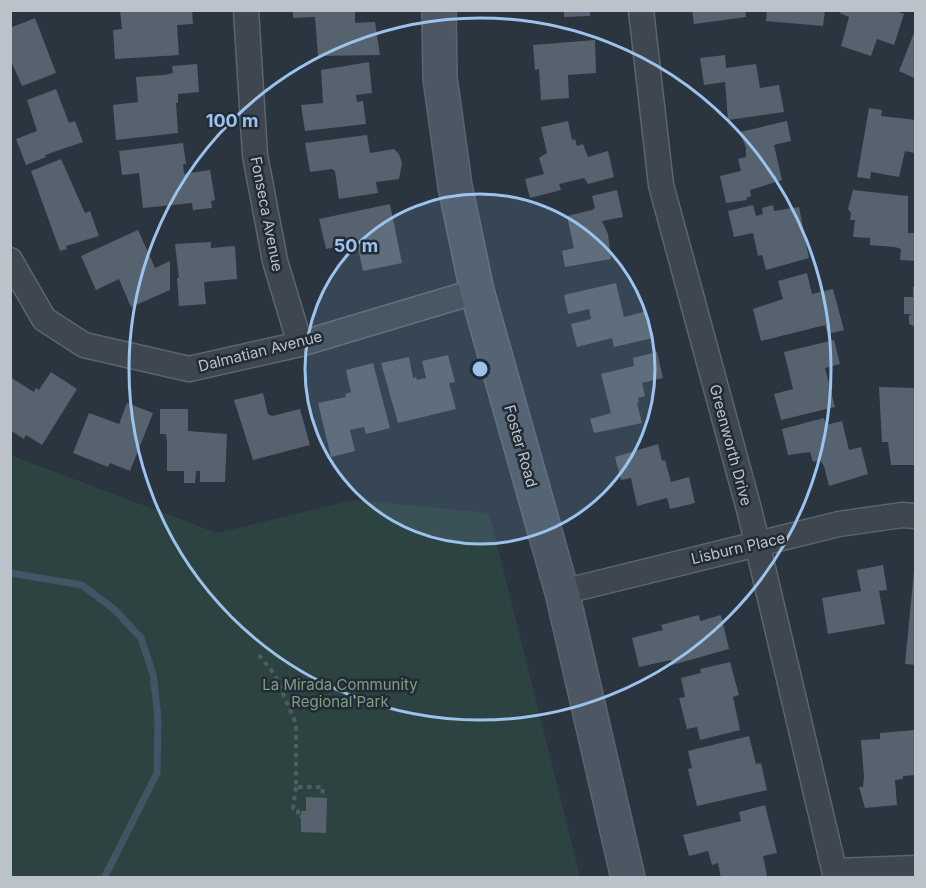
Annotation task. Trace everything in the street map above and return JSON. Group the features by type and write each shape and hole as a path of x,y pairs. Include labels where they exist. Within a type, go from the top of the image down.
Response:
{"street":[{"name":"Fonseca Avenue","path":"246,10 255,155 275,261 300,344"},
{"name":"Foster Road","path":"439,10 440,78 455,186 477,291 562,592 628,878"},
{"name":"Greenworth Drive","path":"641,10 661,185 757,543 835,874"},
{"name":"Dalmatian Avenue","path":"10,260 44,319 84,345 189,369 300,344 477,291"},
{"name":"Lisburn Place","path":"562,592 839,524 902,515 915,516"},
{"path":"835,874 915,868"}],"path":[{"path":"259,655 275,675 296,724 296,787 293,808 298,809 298,817 301,817"},
{"path":"296,787 323,788 322,798"}],"green space":[{"name":"La Mirada Community Regional Park","path":"10,455 217,533 353,500 489,513 580,877 11,877"}],"building":[{"path":"120,10 192,10 193,24 177,25 179,55 115,59 113,30 122,29"},
{"path":"293,10 355,10 355,23 375,22 380,55 318,56 315,17 293,18"},
{"path":"564,10 590,10 590,16 564,17"},
{"path":"692,10 745,10 746,17 694,24"},
{"path":"767,10 825,10 823,26 766,21"},
{"path":"841,10 893,10 904,14 894,45 877,39 871,56 841,46 849,17 840,13"},
{"path":"35,18 56,73 22,86 10,59 10,28"},
{"path":"916,28 916,74 914,78 899,71"},
{"path":"595,40 596,73 568,75 569,98 541,100 539,69 535,70 533,45"},
{"path":"725,55 726,68 756,64 760,88 779,85 784,112 728,120 725,82 704,85 700,58"},
{"path":"369,62 372,93 356,95 357,102 363,101 366,124 305,131 301,105 323,103 321,70"},
{"path":"197,64 199,92 178,94 178,103 176,103 178,133 116,140 113,105 138,102 136,77 164,75 173,73 172,66"},
{"path":"56,89 69,123 75,121 83,142 45,155 46,157 26,165 16,139 37,131 27,100"},
{"path":"869,108 882,110 881,116 916,120 915,153 905,151 899,177 871,172 870,179 857,177"},
{"path":"568,121 572,140 575,139 577,146 583,144 588,157 608,151 614,177 588,184 584,178 559,184 561,190 530,198 525,179 544,174 539,158 547,153 541,127"},
{"path":"787,121 791,141 774,145 782,180 750,190 751,196 746,198 747,200 726,203 720,176 741,171 738,159 746,157 746,148 740,132"},
{"path":"367,135 370,153 394,149 399,154 402,163 399,179 376,182 378,193 339,199 335,171 332,169 310,172 305,143"},
{"path":"183,143 186,164 183,164 184,174 210,170 215,200 211,201 212,208 193,210 192,203 143,208 139,173 122,175 119,151"},
{"path":"61,159 85,213 90,211 99,236 66,246 67,249 60,251 31,171"},
{"path":"617,190 623,217 602,221 608,234 611,259 565,267 562,251 574,248 567,216 595,208 592,196"},
{"path":"853,190 908,196 908,233 916,233 916,261 900,260 901,249 870,245 870,238 853,237 855,220 850,220 851,213 848,209"},
{"path":"390,204 402,263 363,271 357,243 326,249 319,219"},
{"path":"753,205 756,216 763,214 762,208 773,205 774,211 799,207 809,258 766,270 762,255 758,256 753,233 734,237 728,211"},
{"path":"138,230 155,268 170,261 170,290 131,307 119,279 96,290 81,256"},
{"path":"211,242 211,248 235,246 237,279 204,282 206,304 179,306 177,278 179,278 175,244"},
{"path":"807,273 812,294 833,289 844,330 828,334 825,325 761,341 753,309 783,299 778,281"},
{"path":"616,283 624,317 647,311 653,338 614,347 612,338 577,347 571,324 591,319 589,309 568,314 564,295"},
{"path":"913,287 916,287 916,327 909,324 909,315 912,314 904,314 904,297 913,297"},
{"path":"834,340 840,364 825,368 835,407 781,420 774,394 793,389 784,352"},
{"path":"657,352 663,378 642,383 645,396 638,398 637,403 642,423 594,433 590,419 611,413 601,374 634,366 633,358"},
{"path":"448,355 455,382 449,383 456,409 398,423 381,363 409,357 413,378 416,377 417,380 426,378 422,361"},
{"path":"373,363 390,428 366,434 364,427 350,430 355,451 331,457 318,403 346,397 345,394 351,392 346,370"},
{"path":"51,372 77,389 42,445 26,435 24,439 10,430 10,377 34,392 36,388 39,390"},
{"path":"879,387 916,388 916,465 891,465 888,442 882,442"},
{"path":"263,393 268,414 272,416 300,409 310,445 253,460 234,400"},
{"path":"127,403 153,413 130,471 110,463 108,467 73,453 89,413 119,424"},
{"path":"160,409 188,409 188,431 227,434 225,482 200,482 200,471 196,471 195,483 184,483 184,471 167,471 167,442 166,434 160,434"},
{"path":"824,418 826,425 842,421 849,450 861,447 868,474 829,486 824,466 820,460 813,462 810,452 788,455 782,429"},
{"path":"658,444 671,482 689,477 695,503 670,509 667,498 637,506 631,478 621,480 615,457"},
{"path":"883,565 887,590 879,591 885,624 828,634 822,598 861,591 857,570"},
{"path":"914,571 916,571 916,665 905,664"},
{"path":"699,615 700,621 721,615 729,649 672,665 671,660 639,667 632,638 663,630 661,625"},
{"path":"730,662 739,695 733,697 740,730 700,740 697,727 687,729 679,698 685,697 681,678 701,673 700,669"},
{"path":"916,730 916,775 903,776 903,779 895,780 897,805 865,808 859,787 863,787 864,777 861,740 880,739 880,733"},
{"path":"749,736 756,764 761,763 767,790 697,806 688,769 692,768 688,751"},
{"path":"306,797 327,798 326,833 301,832 301,811 306,811"},
{"path":"765,805 777,853 763,856 767,876 721,878 718,863 712,865 708,851 689,856 683,835 741,821 739,812"}],"waterway":[{"path":"10,573 82,585 115,610 141,638 153,674 158,718 157,773 104,878"}]}
